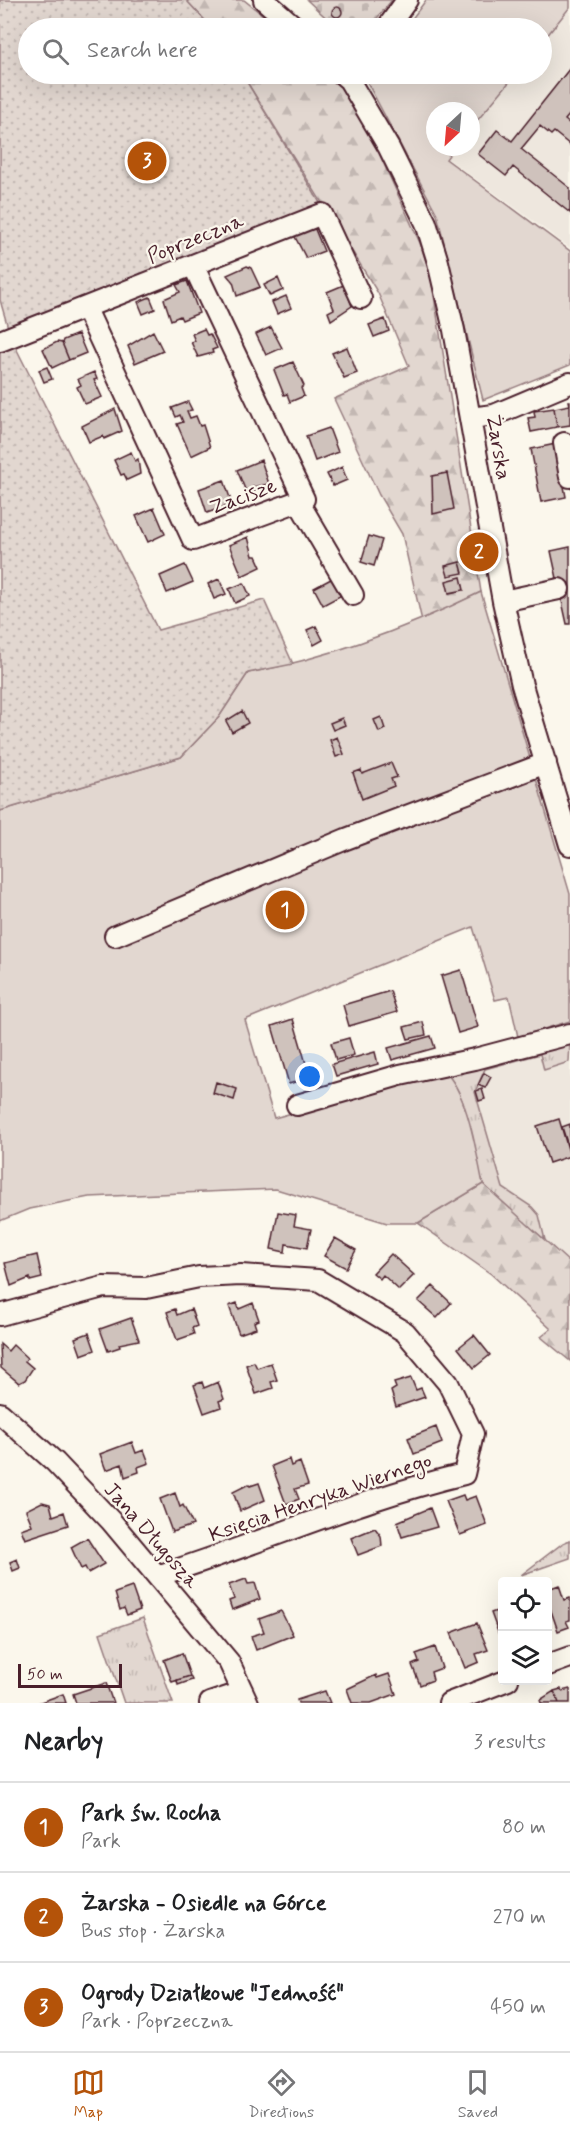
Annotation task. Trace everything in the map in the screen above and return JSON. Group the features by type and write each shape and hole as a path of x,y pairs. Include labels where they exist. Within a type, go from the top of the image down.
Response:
{"street":[{"path":"264,0 285,18"},
{"path":"394,18 407,0"},
{"name":"Żarska","path":"353,84 389,148 426,223 449,305 502,601 522,685 546,763 562,787 570,845"},
{"name":"Poprzeczna","path":"0,341 322,214 361,298"},
{"name":"Zacisze","path":"86,309 194,540 304,499 193,265"},
{"path":"470,418 494,416 570,383"},
{"path":"564,443 570,477"},
{"path":"298,501 353,595"},
{"path":"502,601 559,589"},
{"path":"115,936 346,839 546,763"},
{"path":"297,1105 400,1075 475,1059 570,1034"},
{"name":"Księcia Henryka Wiernego","path":"0,1315 104,1287 146,1288 199,1277 241,1275 318,1280 405,1332 448,1383 473,1434 464,1474 413,1486 227,1554 157,1576"},
{"name":"Jana Długosza","path":"0,1413 55,1462 157,1576 229,1662 246,1697"},
{"path":"552,1664 570,1657"},
{"path":"449,1703 498,1684"},
{"path":"210,1703 246,1697"}],"shaded area":[{"path":"570,8 570,248 447,158 449,156 480,156 480,118 508,84 552,84 552,30"},
{"path":"570,1046 570,1263 545,1240 539,1216 532,1207 503,1188 475,1092 485,1069"}],"green space":[{"path":"0,0 186,0 203,18 18,18 18,84 248,84 325,211 11,338 0,300"},
{"path":"186,0 244,0 266,18 203,18"},
{"path":"307,0 392,0 377,18 326,18"},
{"path":"426,0 570,0 570,7 552,30 552,18 412,18"},
{"path":"248,84 342,84 367,127 420,243 431,277 481,592 422,621 402,534 379,495 334,399 409,366 378,293"},
{"path":"368,84 508,84 480,117 480,102 426,102 426,156 448,156 446,159 570,251 570,365 483,400 437,214"},
{"path":"11,338 158,630 264,600 293,664 248,673 219,717 181,757 0,811 0,341"},
{"path":"481,592 570,894 570,1021 518,1037 509,997 495,1000 473,927 245,1020 274,1118 444,1071 459,1093 465,1108 483,1184 418,1223 387,1223 276,1189 89,1197 29,1209 0,1221 0,811 181,757 219,717 248,673 308,659 367,640 425,618"},
{"path":"570,1043 569,1062 544,1070 540,1054 485,1069 475,1092 503,1188 532,1207 539,1215 545,1240 502,1203 483,1183 460,1095 444,1071"},
{"path":"483,1184 570,1263 570,1361 541,1337 551,1329 491,1274 418,1223"},
{"path":"570,1540 570,1558 521,1575 563,1543"},
{"path":"143,1618 173,1703 124,1703 100,1633"}],"building":[{"path":"337,7 341,8 341,16 337,17 333,16 332,12 333,8"},
{"path":"570,68 570,114 565,120 570,124 570,145 554,132 551,135 540,126 521,149 570,188 570,213 513,167 506,176 480,156 480,151 497,130 512,141"},
{"path":"314,227 324,251 306,258 294,235"},
{"path":"247,266 251,268 260,287 237,296 233,282 227,275"},
{"path":"278,278 283,290 270,296 264,285"},
{"path":"187,281 199,313 182,320 180,316 171,320 164,299 180,292 176,285"},
{"path":"346,284 353,297 349,298 352,306 331,320 328,312 334,309 327,292"},
{"path":"286,296 291,308 277,314 272,302"},
{"path":"150,297 155,309 143,314 138,302"},
{"path":"385,319 389,331 374,337 369,325"},
{"path":"271,327 282,348 266,355 256,334"},
{"path":"204,329 207,335 210,334 217,348 212,350 213,353 198,357 191,342 195,341 192,334"},
{"path":"153,331 163,351 135,363 128,346"},
{"path":"78,334 86,353 69,360 62,343 63,340"},
{"path":"57,342 62,343 69,360 52,368 43,349"},
{"path":"347,347 357,373 344,378 332,353"},
{"path":"293,362 304,386 301,388 304,396 290,402 287,394 284,395 274,370"},
{"path":"47,367 52,379 44,382 39,370"},
{"path":"94,372 97,379 94,380 102,397 85,404 77,387 81,385 78,379"},
{"path":"188,402 192,410 187,411 190,418 196,416 200,426 203,425 210,447 191,456 177,424 183,422 180,415 176,417 172,408"},
{"path":"570,405 570,425 557,427 554,408"},
{"path":"554,408 557,427 531,432 528,418 535,417 534,411"},
{"path":"115,409 122,431 104,439 103,436 89,442 82,426"},
{"path":"329,428 338,452 315,461 306,436"},
{"path":"556,444 566,497 541,502 531,449"},
{"path":"131,452 135,461 138,459 140,474 127,480 124,474 121,475 114,460"},
{"path":"261,460 269,484 253,487 255,491 247,494 237,470"},
{"path":"342,467 347,480 333,486 327,474"},
{"path":"447,473 454,509 433,514 432,476"},
{"path":"224,480 232,504 207,513 199,489"},
{"path":"154,508 165,534 148,542 136,516"},
{"path":"369,536 382,540 374,566 361,562"},
{"path":"248,537 253,556 256,556 261,567 242,576 229,545"},
{"path":"570,547 570,624 567,624 551,551"},
{"path":"460,562 463,573 448,576 445,566"},
{"path":"185,565 193,582 167,593 160,576"},
{"path":"461,577 464,590 449,593 446,581"},
{"path":"219,579 226,594 214,599 208,584"},
{"path":"331,579 336,583 340,596 323,605 314,588"},
{"path":"244,583 250,596 235,603 229,589"},
{"path":"316,626 323,640 314,645 307,630"},
{"path":"242,711 248,723 232,732 226,721"},
{"path":"381,717 385,729 379,732 374,720"},
{"path":"342,718 345,725 333,730 330,723"},
{"path":"337,737 344,754 336,757 330,740"},
{"path":"391,763 397,777 391,779 394,786 362,799 353,773 361,770 362,774"},
{"path":"461,970 478,1027 458,1033 441,976"},
{"path":"390,991 397,1012 349,1026 343,1005"},
{"path":"293,1019 310,1077 289,1084 272,1026"},
{"path":"423,1022 426,1035 408,1039 404,1027"},
{"path":"431,1036 435,1048 392,1060 388,1048"},
{"path":"349,1038 354,1055 336,1060 331,1043"},
{"path":"375,1052 378,1064 336,1076 332,1064"},
{"path":"484,1073 491,1077 485,1088 478,1085"},
{"path":"216,1082 237,1089 234,1100 213,1093"},
{"path":"482,1089 485,1099 479,1101 476,1091"},
{"path":"559,1119 570,1156 549,1163 537,1126"},
{"path":"570,1124 570,1149 569,1149 562,1127"},
{"path":"278,1212 296,1215 294,1226 311,1229 307,1248 286,1244 285,1252 271,1249"},
{"path":"335,1238 356,1250 346,1268 324,1256"},
{"path":"391,1254 414,1275 399,1290 383,1275 380,1279 373,1273"},
{"path":"37,1255 42,1278 30,1281 30,1278 11,1286 5,1263"},
{"path":"433,1286 451,1303 437,1318 418,1301"},
{"path":"237,1303 239,1309 253,1303 259,1320 254,1322 256,1328 239,1334 229,1306"},
{"path":"175,1309 177,1315 191,1309 197,1326 192,1328 194,1334 177,1340 167,1312"},
{"path":"131,1318 139,1340 119,1344 120,1347 108,1351 100,1329"},
{"path":"89,1333 95,1350 81,1355 75,1338"},
{"path":"474,1335 490,1355 474,1368 458,1348"},
{"path":"0,1344 8,1351 13,1345 27,1358 25,1361 33,1368 25,1380 19,1383 1,1368"},
{"path":"254,1362 257,1368 271,1363 277,1380 271,1382 273,1388 256,1394 246,1365"},
{"path":"411,1378 416,1390 421,1388 425,1397 396,1407 391,1391 396,1388 394,1383"},
{"path":"202,1382 204,1388 218,1382 224,1399 219,1401 221,1407 204,1413 194,1385"},
{"path":"436,1427 442,1443 414,1454 408,1438"},
{"path":"132,1442 136,1453 144,1450 149,1463 138,1467 139,1472 125,1477 122,1464 106,1470 100,1454"},
{"path":"289,1459 291,1466 300,1462 308,1485 295,1489 299,1499 286,1504 272,1466"},
{"path":"259,1483 265,1500 240,1511 233,1492 249,1484 250,1486"},
{"path":"175,1493 180,1507 183,1505 193,1525 172,1532 160,1499"},
{"path":"463,1495 465,1500 476,1496 487,1525 460,1535 446,1501"},
{"path":"42,1502 50,1504 53,1516 64,1512 68,1525 25,1539 21,1529 32,1525 26,1510"},
{"path":"430,1508 437,1527 402,1537 397,1522"},
{"path":"375,1528 381,1536 382,1546 358,1555 351,1538"},
{"path":"87,1538 104,1564 88,1573 85,1567 81,1569 71,1547"},
{"path":"17,1559 20,1568 13,1571 10,1562"},
{"path":"246,1579 248,1584 255,1583 260,1599 232,1610 229,1601 234,1599 229,1585"},
{"path":"559,1585 564,1600 570,1598 570,1620 566,1621 569,1627 558,1631 552,1614 552,1588"},
{"path":"132,1587 140,1610 127,1615 124,1608 120,1610 115,1593"},
{"path":"498,1610 498,1632 491,1613"},
{"path":"281,1611 293,1635 256,1650 251,1636 264,1632 259,1619"},
{"path":"477,1623 488,1650 476,1654 479,1662 465,1668 451,1633"},
{"path":"435,1647 442,1668 431,1672 433,1680 420,1685 412,1665 419,1662 416,1654"},
{"path":"182,1653 190,1676 172,1682 164,1660"},
{"path":"389,1674 396,1694 371,1703 352,1703 347,1689 376,1675 377,1678"},
{"path":"190,1676 192,1680 178,1685 177,1680"},
{"path":"106,1683 113,1703 76,1703 73,1694"},
{"path":"561,1689 562,1691 570,1689 570,1703 559,1703 554,1691"},
{"path":"325,1691 330,1703 298,1703 297,1700"},
{"path":"554,1691 559,1703 541,1703 540,1700"},
{"path":"63,1694 66,1703 38,1703"}],"place":[{"name":"Ogrody Działkowe \"Jedność\"","path":"147,161"},
{"name":"Żarska - Osiedle na Górce","path":"479,552"},
{"name":"Park św. Rocha","path":"285,910"}]}
